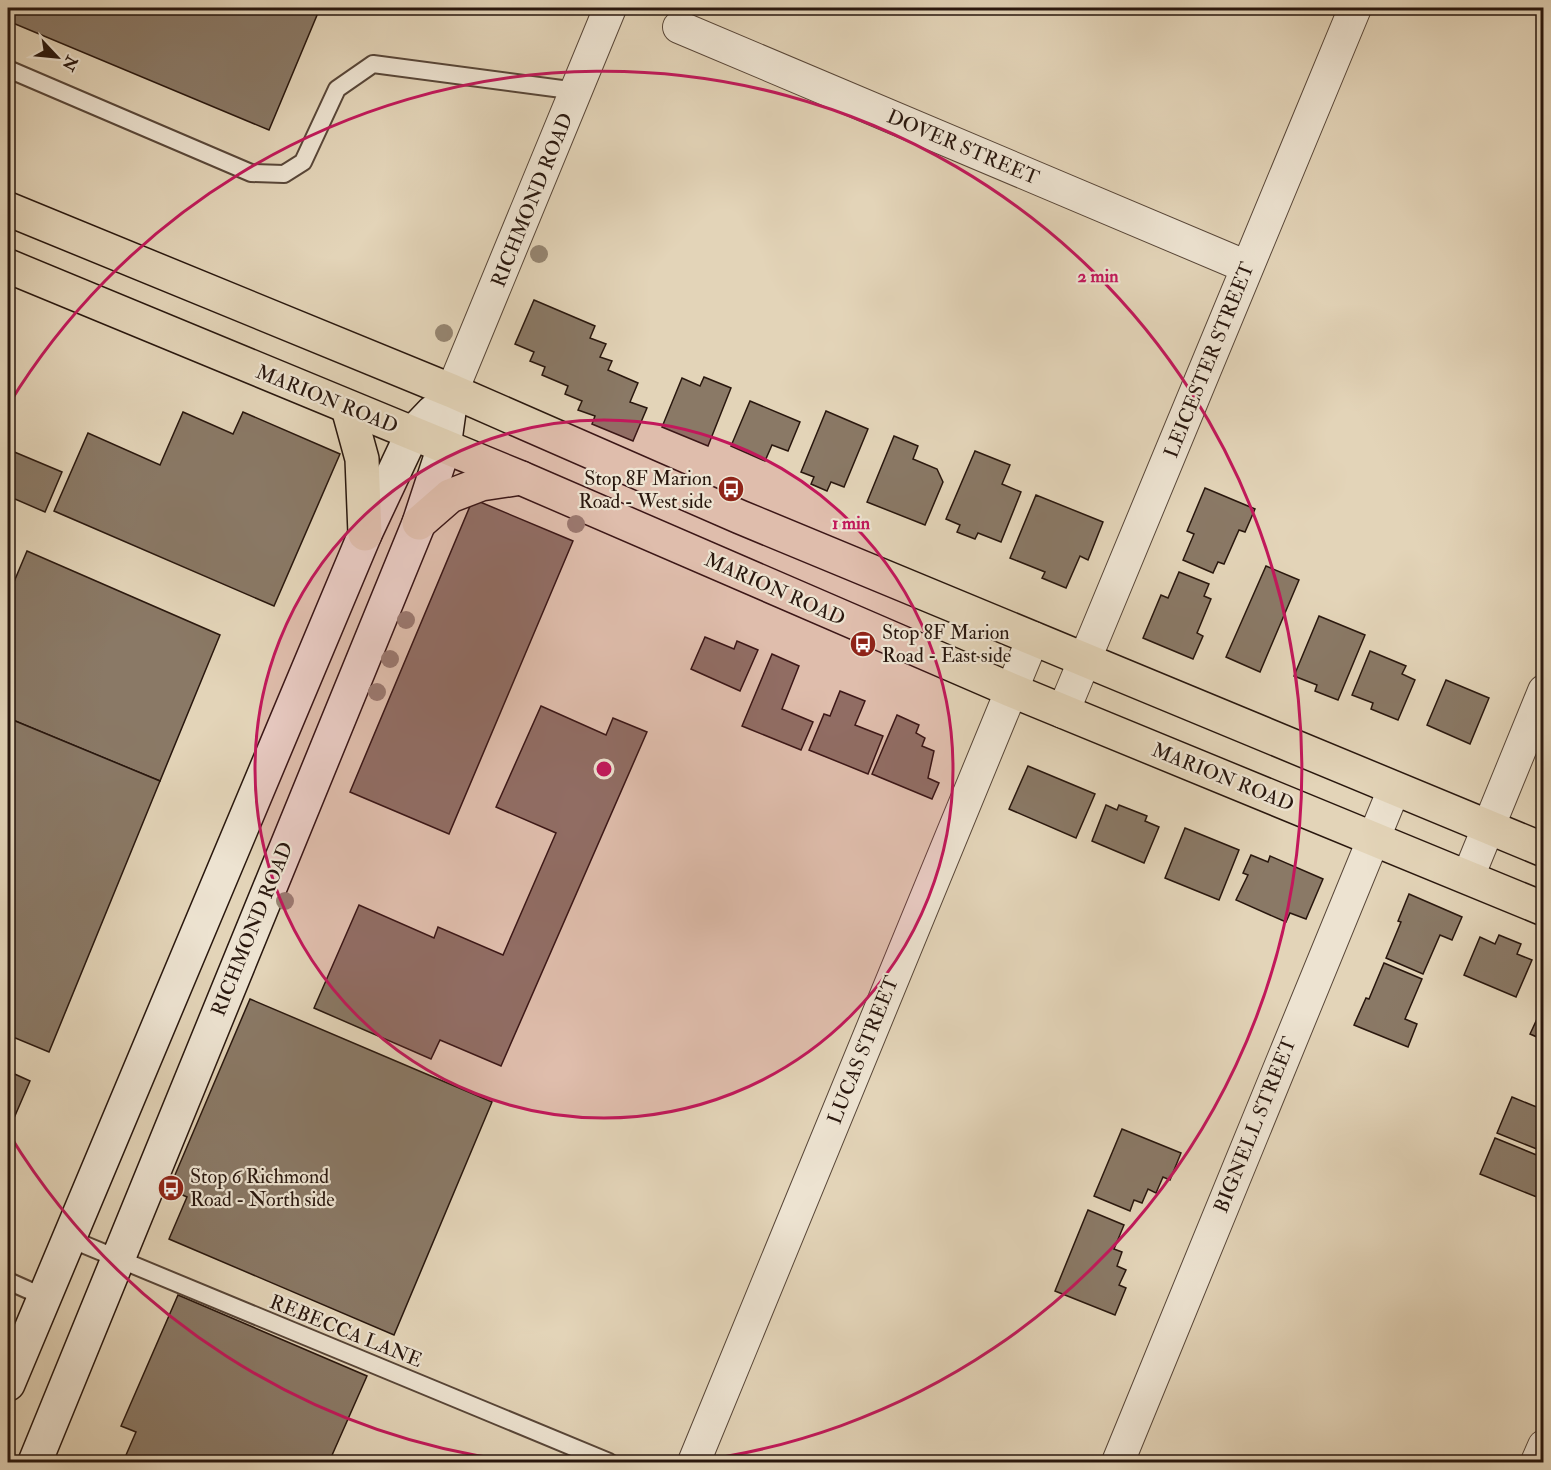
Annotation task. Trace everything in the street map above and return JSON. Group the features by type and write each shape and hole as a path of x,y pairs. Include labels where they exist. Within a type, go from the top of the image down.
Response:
{"main road":[{"path":"8,209 452,391 740,517 1544,850"},
{"name":"MARION ROAD","path":"8,266 521,478 1011,690 1544,909"},
{"name":"RICHMOND ROAD","path":"8,1384 365,534 412,434 452,391"},
{"name":"RICHMOND ROAD","path":"35,1462 116,1259 419,523 444,447 452,391"},
{"path":"348,408 362,459 365,534"},
{"path":"419,523 450,496 481,484 521,478"}],"street":[{"name":"RICHMOND ROAD","path":"452,391 610,8"},
{"name":"LEICESTER STREET","path":"1064,712 1355,8"},
{"name":"DOVER STREET","path":"679,27 1247,267"},
{"name":"LUCAS STREET","path":"693,1462 1033,638"},
{"path":"1468,878 1544,691"},
{"name":"BIGNELL STREET","path":"1118,1462 1394,789"},
{"path":"1537,1462 1544,1446"}],"lane":[{"path":"8,69 252,172 284,174 303,162 337,89 373,64 577,91"},
{"name":"REBECCA LANE","path":"68,1238 609,1462"},
{"path":"8,1281 44,1297"}],"building":[{"path":"8,8 320,8 269,130 8,21"},
{"path":"534,300 595,326 590,338 606,344 600,357 612,361 608,370 638,383 630,402 647,408 633,441 592,424 595,416 578,410 582,401 565,394 568,386 542,375 545,367 530,361 534,352 515,344"},
{"path":"704,377 731,388 708,446 662,427 682,378 700,386"},
{"path":"750,401 800,422 788,451 772,445 765,461 731,446"},
{"path":"826,411 868,429 844,487 831,482 827,491 811,484 814,477 801,472"},
{"path":"183,412 233,434 243,412 340,454 274,606 54,511 88,433 160,465"},
{"path":"894,436 918,446 913,459 937,469 943,482 925,525 867,502"},
{"path":"12,451 62,472 45,512 8,496 8,458"},
{"path":"975,451 1010,465 1002,484 1021,492 1001,542 978,533 975,539 957,532 960,525 946,519"},
{"path":"1205,488 1255,509 1245,532 1239,530 1224,564 1218,562 1213,573 1183,560 1194,534 1187,531"},
{"path":"1036,495 1103,522 1088,560 1080,556 1066,588 1042,578 1045,572 1010,558"},
{"path":"473,499 573,541 449,834 350,792"},
{"path":"27,551 220,635 160,781 8,718 8,596"},
{"path":"1266,566 1299,580 1260,672 1226,657"},
{"path":"1179,572 1209,584 1204,596 1211,599 1197,633 1203,636 1193,659 1143,638 1161,595 1168,598"},
{"path":"1319,616 1365,635 1338,700 1315,691 1317,685 1294,676"},
{"path":"705,637 734,649 737,641 758,650 740,691 691,669"},
{"path":"1370,651 1406,666 1402,674 1415,680 1398,720 1371,709 1373,703 1352,695"},
{"path":"772,654 799,666 782,709 813,722 801,750 742,726"},
{"path":"1446,680 1489,698 1470,744 1427,725"},
{"path":"840,691 865,701 855,725 883,736 868,774 809,750 824,714 830,716"},
{"path":"541,706 606,735 613,718 647,732 501,1066 440,1040 431,1059 314,1008 359,905 434,938 438,927 503,955 556,833 496,807"},
{"path":"897,715 919,725 916,733 925,738 922,746 934,751 928,778 939,783 932,799 872,774"},
{"path":"8,718 160,781 49,1052 8,1035"},
{"path":"1028,766 1095,794 1076,838 1009,809"},
{"path":"1106,805 1117,810 1119,805 1147,816 1145,821 1159,827 1144,863 1092,841"},
{"path":"1185,828 1239,850 1219,900 1165,878"},
{"path":"1251,855 1268,862 1270,856 1323,879 1306,919 1290,913 1286,922 1236,900 1248,875 1243,873"},
{"path":"1409,894 1462,917 1452,940 1440,935 1423,974 1386,958 1401,922 1398,921"},
{"path":"1499,935 1521,944 1517,954 1532,960 1516,997 1464,975 1480,937 1495,944"},
{"path":"1384,963 1422,979 1405,1019 1417,1024 1408,1047 1354,1025 1366,998 1369,999"},
{"path":"250,999 492,1102 394,1335 169,1239 187,1197 169,1189"},
{"path":"1544,1004 1544,1040 1530,1034"},
{"path":"8,1071 30,1081 8,1132"},
{"path":"1512,1097 1544,1110 1544,1152 1497,1133"},
{"path":"1122,1129 1181,1153 1170,1180 1163,1177 1156,1193 1148,1189 1142,1203 1134,1200 1130,1211 1094,1196"},
{"path":"1495,1138 1544,1158 1544,1200 1480,1174"},
{"path":"1088,1210 1124,1225 1114,1249 1122,1252 1117,1266 1126,1270 1119,1285 1126,1288 1115,1315 1055,1291"},
{"path":"178,1295 367,1376 329,1462 123,1462 136,1432 121,1426"}],"place":[{"name":"Stop 8F Marion Road - West side","path":"731,489"},
{"name":"Stop 8F Marion Road - East side","path":"863,644"},
{"name":"Stop 6 Richmond Road - North side","path":"171,1188"}]}
